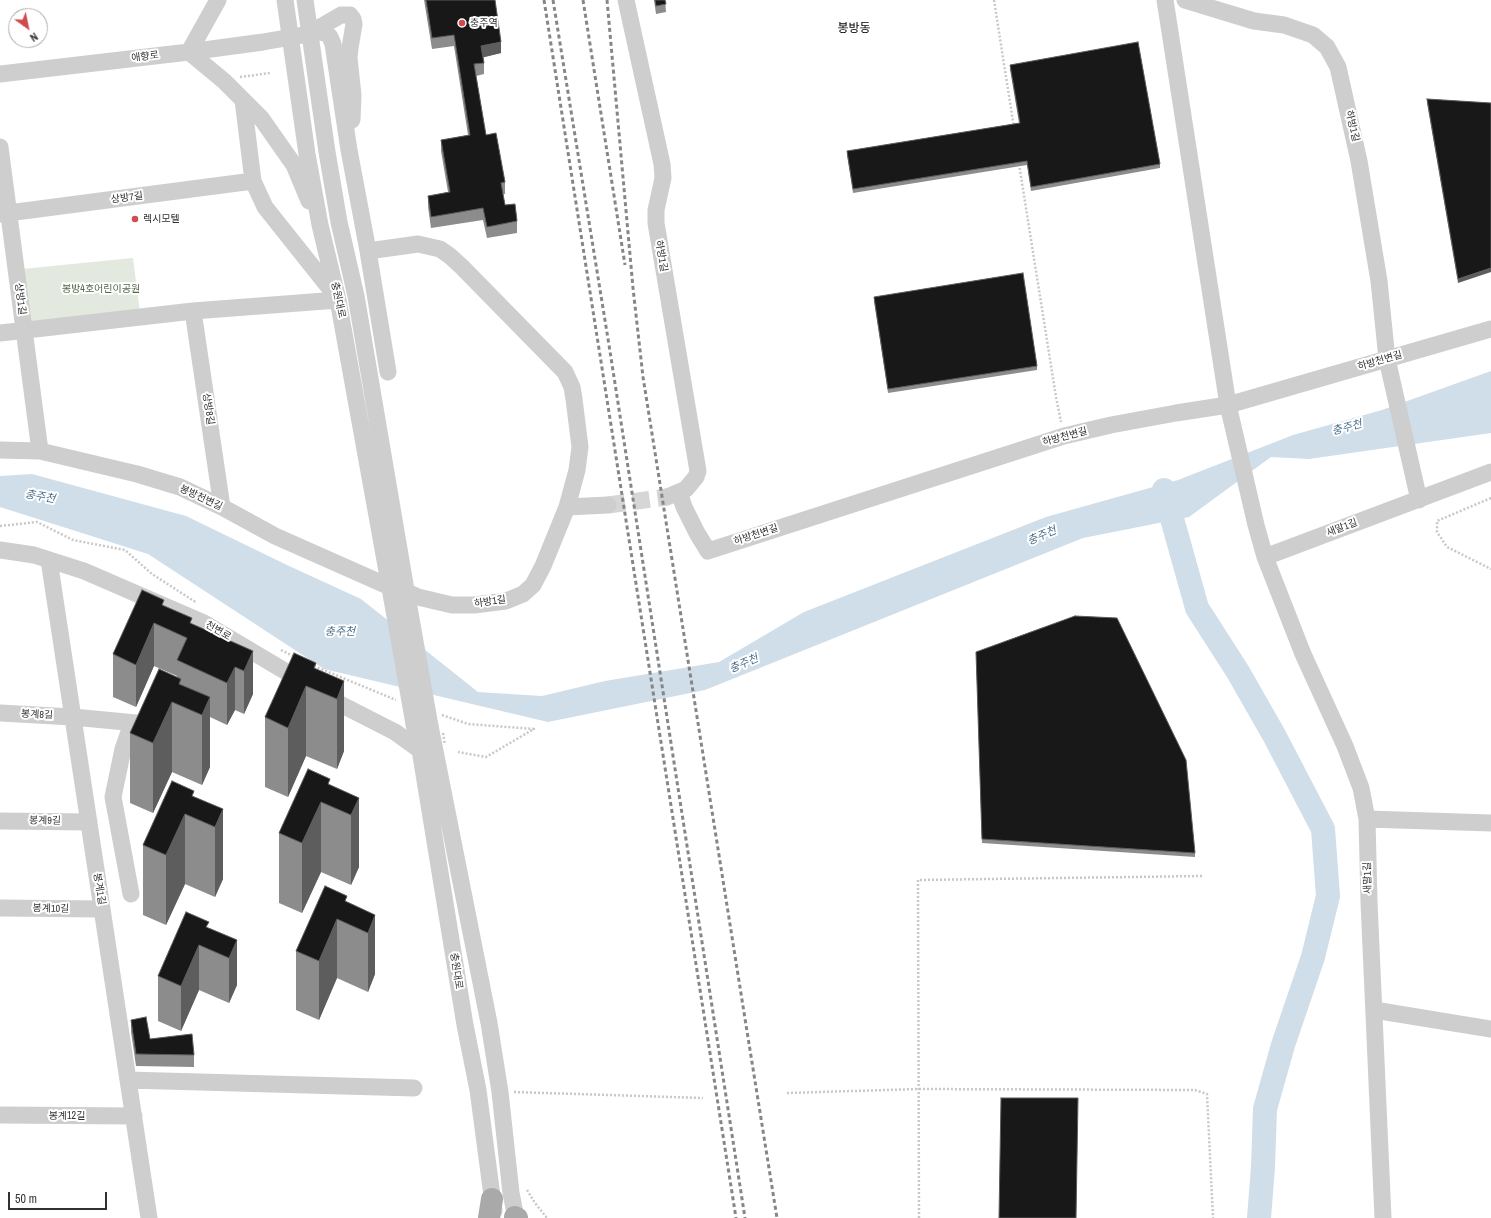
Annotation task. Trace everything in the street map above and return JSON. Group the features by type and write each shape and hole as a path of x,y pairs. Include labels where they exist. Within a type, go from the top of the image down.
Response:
{"street":[{"name":"충원대로","path":"285,0 307,154 320,225 338,300 399,594"},
{"name":"충원대로","path":"305,0 339,222 356,296 399,594"},
{"name":"하방1길","path":"626,0 662,164 663,178 656,210 656,223 698,471 696,477 686,489 673,494"},
{"name":"새말1길","path":"1165,0 1228,405 1256,526 1265,557 1303,654 1345,746 1361,788 1368,819 1368,902 1383,1218"},
{"name":"하방1길","path":"1185,0 1254,21 1284,25 1313,35 1327,47 1338,67 1359,161 1379,281 1387,358 1419,500"},
{"path":"214,3 189,52 224,81 261,118 294,165 320,225"},
{"path":"309,33 341,15 350,16 353,19 354,30 349,53 353,95 349,150"},
{"name":"애향로","path":"0,74 189,52 309,33"},
{"path":"309,33 326,33 330,36 333,44 349,150 368,251 388,372"},
{"path":"243,100 253,181 265,206 338,300"},
{"name":"상방1길","path":"0,147 5,213 24,330 40,451"},
{"name":"상방7길","path":"5,213 253,181"},
{"name":"하방1길","path":"368,251 418,244 440,249 462,267 565,372 572,387 580,446 577,470 567,507 543,566 533,585 523,594 506,600 474,605 452,604 399,594"},
{"path":"0,333 194,311 338,300"},
{"name":"상방8길","path":"194,311 222,507"},
{"name":"하방천변길","path":"673,494 684,507 708,551 1064,436 1147,418 1228,405 1491,329"},
{"name":"봉방천변길","path":"0,450 40,451 137,474 180,488 222,507 274,536 399,594"},
{"name":"새말1길","path":"1265,557 1491,472"},
{"path":"567,507 608,505"},
{"name":"천변로","path":"0,550 34,555 92,574 204,623 342,704 395,732 420,750"},
{"name":"봉계1길","path":"50,560 149,1218"},
{"path":"399,594 427,721"},
{"name":"봉계8길","path":"0,712 73,717 170,727"},
{"name":"충원대로","path":"427,721 420,750 465,1025 504,1215"},
{"name":"충원대로","path":"427,721 489,1023 500,1092 511,1193 504,1215"},
{"path":"131,894 114,797 123,749 132,723"},
{"path":"1368,819 1491,823"},
{"name":"봉계9길","path":"0,821 89,822"},
{"name":"봉계10길","path":"0,908 102,909"},
{"path":"1374,1010 1491,1029"},
{"path":"128,1080 414,1088"},
{"name":"봉계12길","path":"0,1115 134,1116"}],"path":[{"path":"994,0 1014,132"},
{"path":"236,78 270,73"},
{"path":"1019,164 1056,397 1064,436"},
{"path":"1491,498 1437,521 1437,532 1447,546 1491,568"},
{"path":"0,526 37,522 73,540 125,550 152,574 198,603"},
{"path":"277,648 297,658"},
{"path":"311,665 400,702"},
{"path":"427,721 534,729 486,757 458,752"},
{"path":"919,1218 918,880 1202,876"},
{"path":"787,1093 919,1089 1195,1090 1207,1094 1213,1218"},
{"path":"500,1092 703,1098"}],"green space":[{"name":"봉방4호어린이공원","path":"133,258 140,313 29,324 22,269"}],"water":[{"name":"충주천","path":"1491,371 1491,433 1309,459 1271,457 1189,517 1083,538 705,690 548,722 324,669 148,554 0,507 0,476 32,474 186,516 361,599 478,692 542,696 605,681 719,662 804,612 1046,517 1178,480 1293,435 1382,410"}],"building":[{"path":"426,0 495,0 501,42 481,46 484,63 474,64 486,135 496,133 505,182 501,183 505,205 515,204 517,221 487,227 483,208 431,217 428,196 450,192 441,140 470,135 454,35 432,38"},
{"path":"655,0 665,0 666,4 656,6"},
{"path":"1138,42 1160,164 1031,187 1027,161 853,189 847,151 1020,123 1010,65"},
{"path":"1427,99 1491,103 1491,268 1458,279"},
{"path":"1023,273 1037,366 888,389 874,297"},
{"path":"142,590 164,600 162,605 192,618 190,623 253,651 244,671 235,667 227,683 177,660 187,638 154,623 136,665 113,654"},
{"path":"1075,616 1117,618 1186,760 1195,853 982,839 976,652"},
{"path":"294,653 316,663 314,668 344,681 337,699 306,686 288,728 265,717"},
{"path":"159,669 181,679 179,684 210,697 202,715 172,702 153,743 130,733"},
{"path":"308,769 330,779 328,784 359,798 351,815 321,802 302,843 279,833"},
{"path":"172,781 194,791 192,796 223,809 215,827 185,814 166,855 143,845"},
{"path":"325,886 347,896 345,901 375,915 368,933 337,919 319,961 296,951"},
{"path":"186,912 209,922 206,927 237,940 229,958 199,945 181,986 158,976"},
{"path":"146,1017 150,1039 192,1034 194,1055 136,1054 131,1020"},
{"path":"1001,1098 1078,1098 1076,1218 999,1218"}],"waterway":[{"path":"1164,490 1197,608 1238,672 1274,735 1323,829 1328,896 1313,957 1283,1045 1265,1109 1259,1218"}],"tunnel":[{"path":"608,505 667,497"}],"railway":[{"path":"544,0 736,1218"},
{"path":"553,0 609,345 745,1218"},
{"path":"583,0 625,265"},
{"path":"607,0 633,288 643,377 777,1218"}],"place":[{"name":"충주역","path":"462,23"},
{"name":"렉시모텔","path":"135,219"}],"district":[{"name":"봉방동","path":"854,29"}]}
